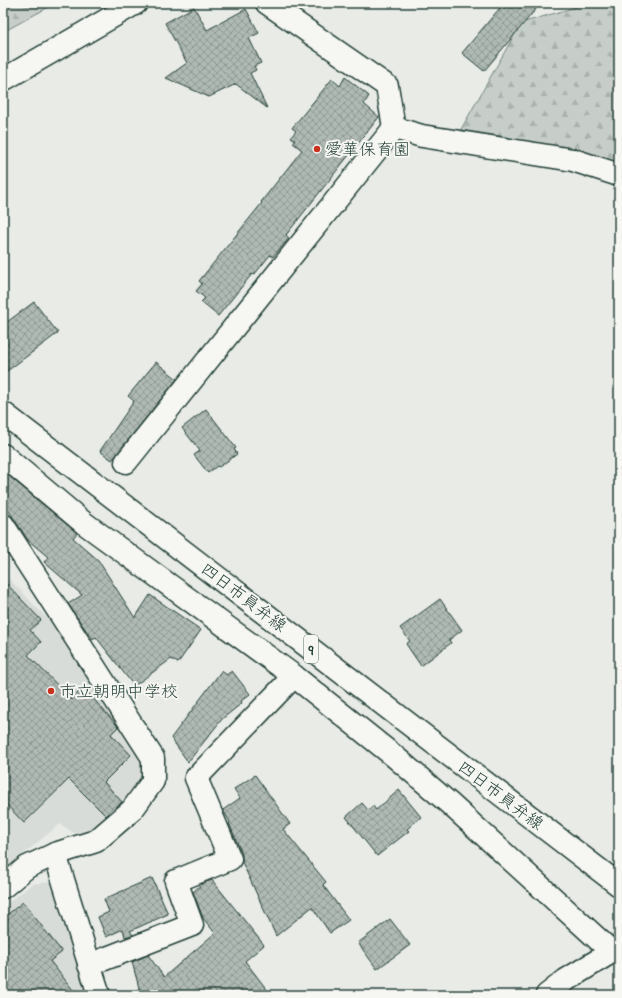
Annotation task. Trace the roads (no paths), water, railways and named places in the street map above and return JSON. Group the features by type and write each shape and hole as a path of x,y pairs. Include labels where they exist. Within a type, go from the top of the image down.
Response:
{"street":[{"path":"3,80 136,3"},
{"path":"126,462 394,128 387,86 267,3"},
{"path":"394,128 422,136 574,160 619,175"},
{"name":"四日市員弁線","path":"3,412 619,885"},
{"path":"3,455 84,523 294,676 450,804 615,950 566,980 547,995"},
{"path":"3,525 152,758 153,781 132,810 96,841 55,854 27,867 3,887"},
{"path":"89,965 192,925 176,882 230,859 196,778 294,676"},
{"path":"55,854 99,995"}],"place":[{"name":"愛華保育園","path":"317,149"},
{"name":"市立朝明中学校","path":"51,691"}]}
